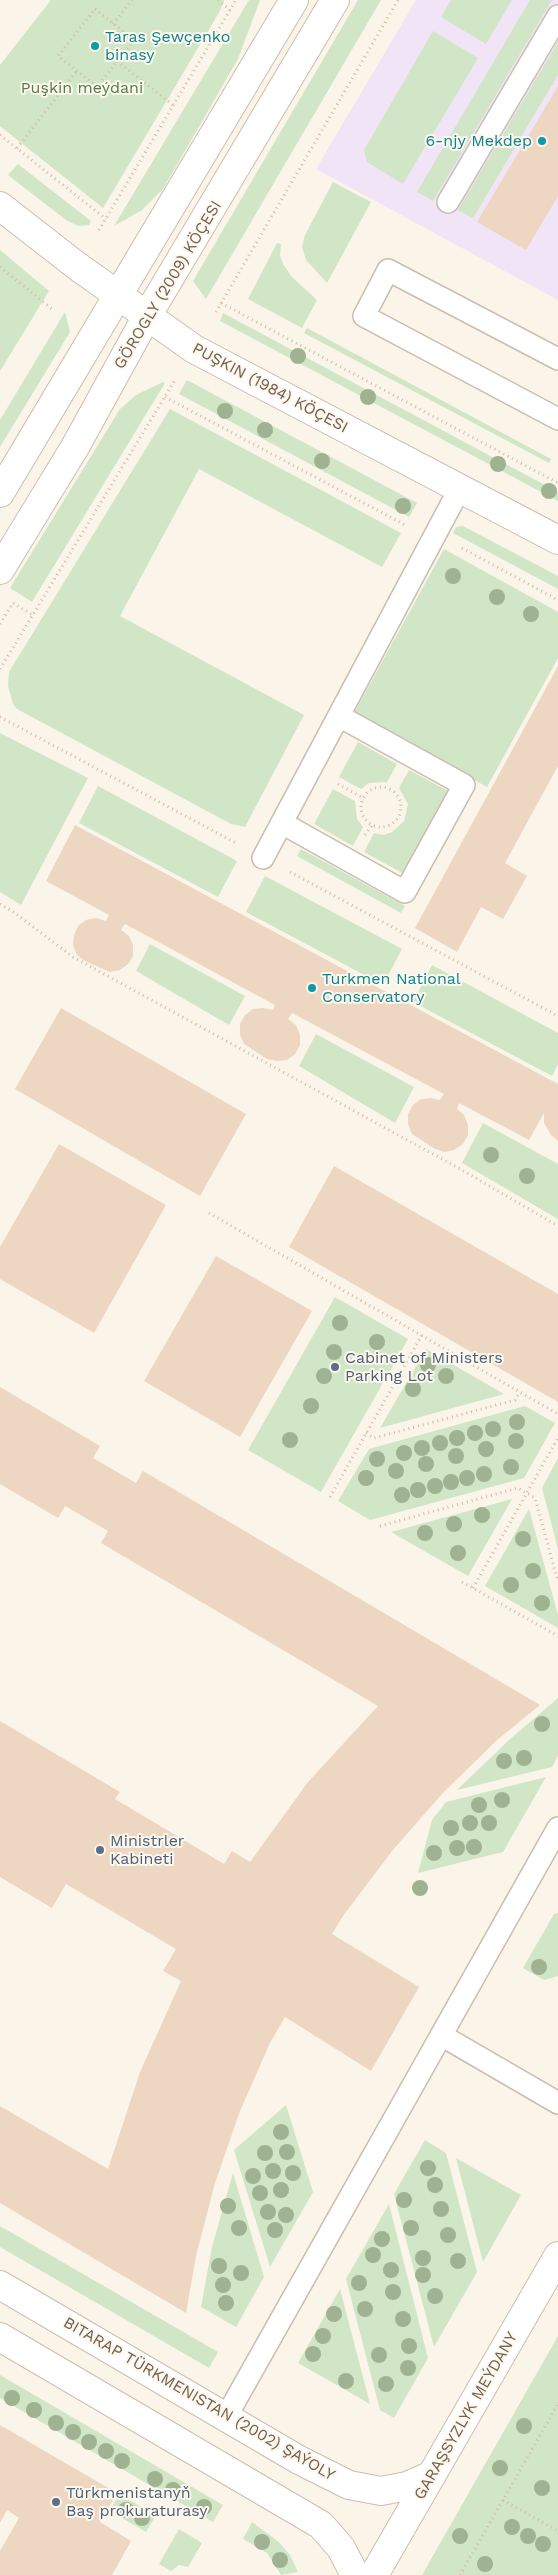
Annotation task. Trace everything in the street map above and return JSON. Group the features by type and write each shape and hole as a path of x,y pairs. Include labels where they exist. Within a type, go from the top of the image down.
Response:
{"street":[{"path":"0,493 294,0"},
{"name":"GÖROGLY (2009) KÖÇESI","path":"0,570 75,447 147,316 335,0"},
{"name":"PUŞKIN (1984) KÖÇESI","path":"0,206 117,296 194,349 558,540"},
{"name":"GARAŞSYZLYK MEÝDANY","path":"374,2575 558,2256"},
{"name":"BITARAP TÜRKMENISTAN (2002) ŞAÝOLY","path":"0,2284 299,2460 349,2485 381,2491 407,2486 432,2475"},
{"path":"0,2337 321,2525 341,2548 355,2575"}],"lane":[{"path":"448,202 558,16"},
{"path":"558,359 388,270 364,316 558,419"},
{"path":"263,858 460,488"},
{"path":"282,823 405,892 464,785 339,716"},
{"path":"226,2417 558,1828"},
{"path":"441,2035 558,2103"}],"path":[{"path":"113,24 132,0"},
{"path":"218,0 230,10"},
{"path":"99,230 236,0"},
{"path":"216,312 398,0"},
{"path":"95,9 113,24 134,40 97,87 58,56 95,9"},
{"path":"117,61 173,105"},
{"path":"17,148 76,71"},
{"path":"0,135 106,219"},
{"path":"0,267 52,309"},
{"path":"221,303 558,483"},
{"path":"0,669 34,616 175,380"},
{"path":"165,396 411,528"},
{"path":"457,545 558,600"},
{"path":"0,624 13,603 34,616"},
{"path":"336,783 363,798"},
{"path":"378,787 390,790 399,799 401,805 399,817 384,828 372,825 363,816 361,810 363,798 372,789 378,787"},
{"path":"0,904 15,913 73,957 462,1170 558,1226"},
{"path":"209,1213 558,1414"},
{"path":"330,1497 422,1335"},
{"path":"366,1433 374,1438 393,1433 515,1400 520,1392"},
{"path":"473,1588 558,1438"},
{"path":"380,1526 518,1488 535,1498 558,1582"},
{"path":"462,1582 558,1636"},
{"path":"460,2575 558,2404"},
{"path":"503,2500 558,2531"}],"shaded area":[{"path":"416,0 558,0 558,300 316,169"}],"green space":[{"name":"Puşkin meýdani","path":"51,0 224,0 220,11 103,208 0,126 0,65"},
{"path":"249,0 260,0 238,59 163,189 142,210 114,226"},
{"path":"358,0 381,0 206,299 193,281"},
{"path":"451,0 512,0 486,44 441,17"},
{"path":"530,0 552,0 433,201 417,192"},
{"path":"433,31 478,58 403,184 367,162 364,150"},
{"path":"558,42 558,75 473,218 458,210"},
{"path":"18,164 91,221 89,225 78,226 66,220 8,175"},
{"path":"333,182 371,202 327,283 306,260 302,247 305,235"},
{"path":"277,243 281,244 280,256 292,277 317,300 302,328 248,299"},
{"path":"0,250 49,291 0,371"},
{"path":"65,312 70,332 0,447 0,420"},
{"path":"223,313 558,492 558,501 220,321"},
{"path":"307,328 551,459 549,463 304,333"},
{"path":"187,380 417,503 409,517 179,394"},
{"path":"163,382 165,383 32,602 10,588 120,409 136,395"},
{"path":"170,409 401,533 382,567 199,469 120,616 304,715 245,827 231,824 17,709 13,704 8,686 9,672"},
{"path":"463,526 558,576 558,589 453,533 456,527"},
{"path":"444,549 558,612 558,658 487,787 354,713"},
{"path":"0,733 88,778 21,905 0,892"},
{"path":"358,742 397,764 387,782 369,783 361,789 339,777"},
{"path":"409,770 450,792 404,874 364,852 374,833 384,835 392,832 404,821 408,804 399,788"},
{"path":"98,786 237,861 218,897 79,823"},
{"path":"333,789 355,801 357,819 363,827 353,846 314,824"},
{"path":"301,849 405,906 401,913 297,856"},
{"path":"265,876 402,949 383,985 246,912"},
{"path":"150,944 245,996 229,1025 136,971"},
{"path":"432,965 558,1033 558,1064 552,1076 413,1002"},
{"path":"316,1034 414,1087 395,1123 299,1066"},
{"path":"483,1123 558,1164 558,1219 462,1163"},
{"path":"335,1297 408,1339 321,1492 248,1450"},
{"path":"426,1349 504,1394 380,1428"},
{"path":"525,1406 555,1423 524,1478 370,1520 338,1501 369,1449"},
{"path":"558,1458 558,1549 542,1488"},
{"path":"512,1499 468,1576 391,1532"},
{"path":"529,1509 558,1615 558,1628 485,1586"},
{"path":"558,1698 558,1756 552,1767 457,1790 509,1740"},
{"path":"546,1777 503,1852 418,1873 432,1820 446,1802"},
{"path":"558,1913 558,1976 544,1980 523,1968 554,1914"},
{"path":"286,2105 313,2192 270,2267 234,2150"},
{"path":"425,2140 446,2153 477,2272 434,2347 394,2194"},
{"path":"456,2158 521,2195 483,2262"},
{"path":"233,2173 264,2277 236,2327 201,2307 212,2247"},
{"path":"389,2204 428,2358 394,2418 380,2410 346,2279"},
{"path":"0,2226 218,2352 209,2368 0,2247"},
{"path":"340,2289 370,2404 298,2363"},
{"path":"558,2336 558,2575 422,2575"},
{"path":"0,2375 223,2505 213,2522 0,2398"},
{"path":"119,2494 156,2515 146,2532 110,2511"},
{"path":"252,2522 279,2542 290,2555 298,2572 281,2575 267,2553 243,2539"},
{"path":"179,2529 202,2543 188,2567 179,2565 171,2571 159,2564"}],"building":[{"name":"6-njy Mekdep","path":"558,86 558,196 526,250 477,222"},
{"path":"558,666 558,766 505,863 527,876 503,919 481,907 457,952 415,928"},
{"name":"Turkmen National Conservatory","path":"75,825 558,1084 558,1141 551,1135 544,1123 544,1113 529,1140 459,1103 457,1109 464,1115 468,1125 468,1135 463,1144 454,1150 445,1152 435,1149 412,1134 408,1124 408,1114 413,1105 421,1099 431,1098 440,1100 444,1094 292,1013 288,1019 296,1025 300,1035 300,1045 295,1054 287,1060 267,1059 244,1044 240,1035 240,1024 245,1015 253,1009 273,1010 275,1005 125,924 121,930 129,936 133,945 133,956 128,964 120,970 110,972 85,961 77,955 73,945 74,935 78,926 86,920 96,918 106,921 109,915 46,881"},
{"path":"61,1008 246,1114 200,1196 15,1089"},
{"path":"59,1144 166,1205 94,1333 0,1279 0,1247"},
{"path":"334,1166 558,1294 558,1402 289,1247"},
{"path":"216,1256 312,1311 240,1437 144,1381"},
{"name":"Ministrler Kabineti","path":"0,1387 100,1446 93,1458 136,1483 143,1471 540,1705 496,1741 442,1794 392,1851 343,1916 332,1934 419,1987 371,2071 285,2017 270,2043 240,2111 215,2183 196,2256 186,2313 0,2203 0,2106 108,2169 140,2072 181,1981 163,1971 176,1949 66,1884 52,1908 0,1877 0,1721 120,1792 115,1799 224,1864 232,1851 250,1862 308,1782 378,1706 101,1543 108,1531 65,1506 58,1518 0,1484"},
{"name":"Türkmenistanyň Baş prokuraturasy","path":"0,2425 117,2493 100,2522 131,2541 112,2575 0,2575 0,2551 19,2518 7,2510 0,2523"}],"place":[{"name":"Taras Şewçenko binasy","path":"95,46"},
{"name":"6-njy Mekdep","path":"542,141"},
{"name":"Turkmen National Conservatory","path":"312,988"},
{"name":"Cabinet of Ministers Parking Lot","path":"335,1367"},
{"name":"Ministrler Kabineti","path":"100,1850"},
{"name":"Türkmenistanyň Baş prokuraturasy","path":"56,2502"}]}
